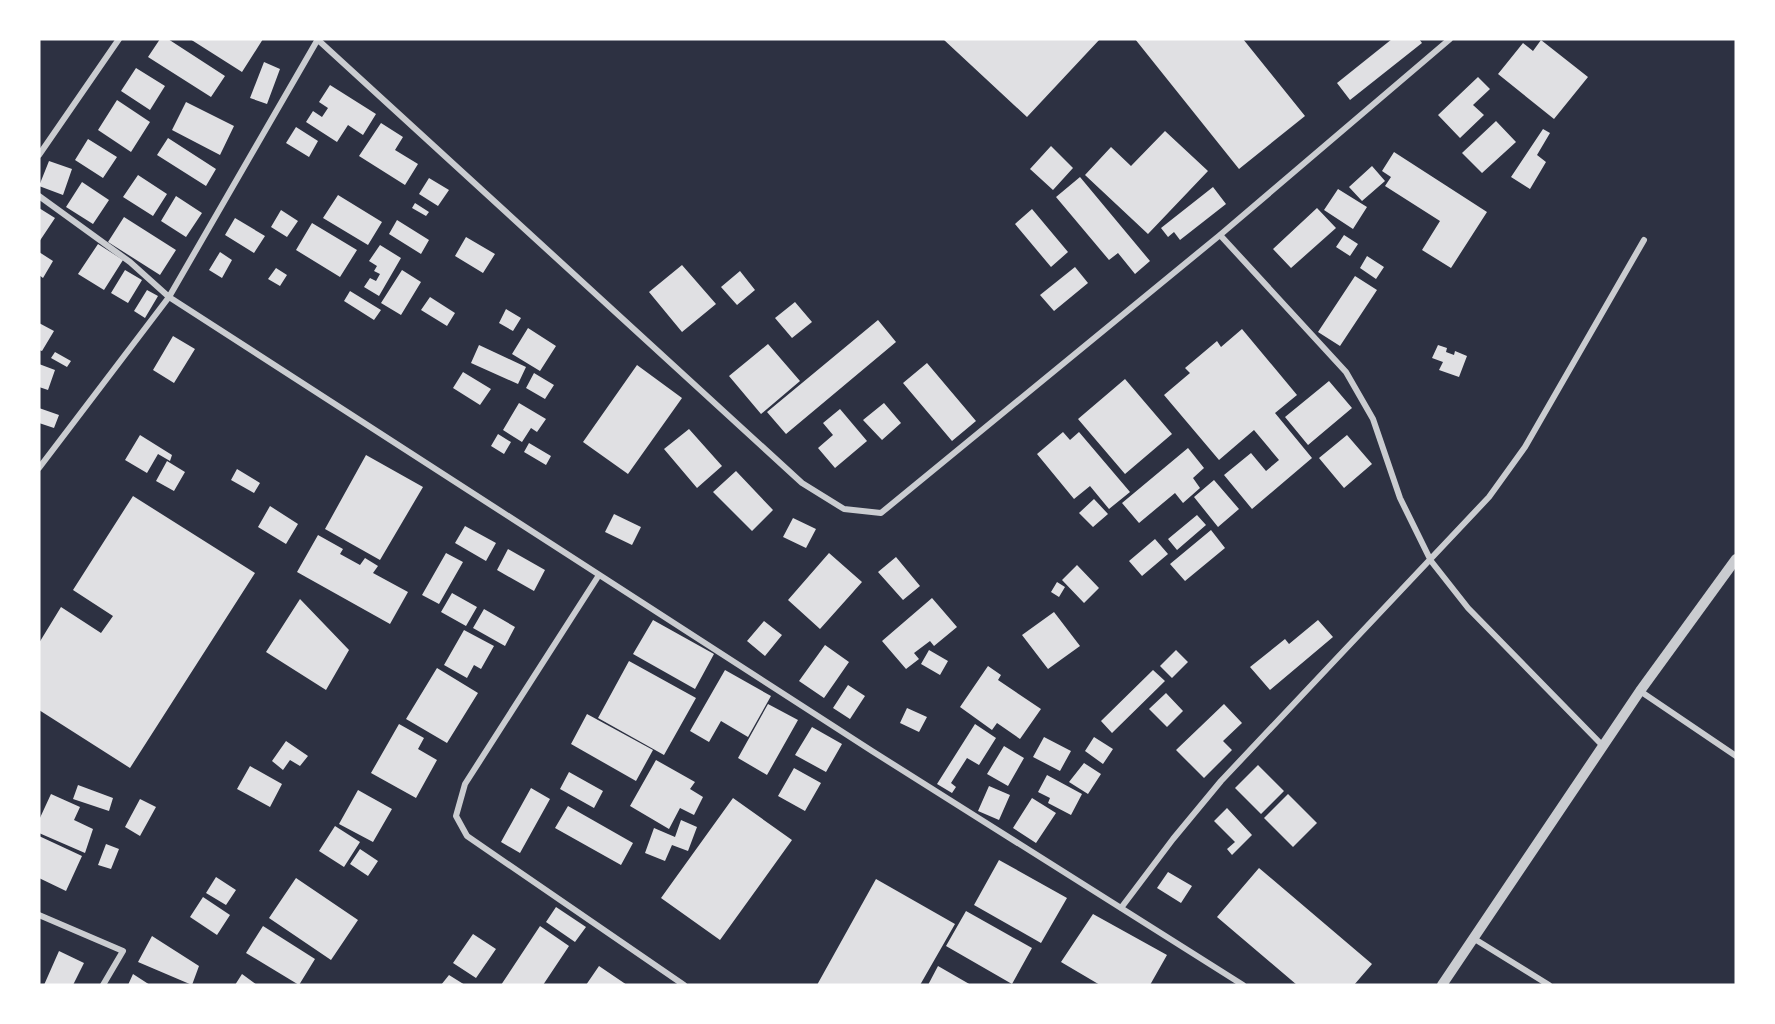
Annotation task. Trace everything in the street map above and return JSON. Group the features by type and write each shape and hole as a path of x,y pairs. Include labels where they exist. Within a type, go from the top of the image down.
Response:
{"street":[{"path":"39,155 119,39"},
{"path":"39,468 169,297 317,39 802,483 844,509 881,513 1220,235 1450,39"},
{"path":"39,196 130,262 169,297 598,575 1243,985"},
{"path":"1220,235 1346,372 1373,420 1400,498 1431,561 1468,608 1603,746"},
{"path":"1121,908 1173,839 1221,781 1489,497 1525,447 1644,240"},
{"path":"1442,985 1640,691 1736,559"},
{"path":"598,575 465,784 456,816 467,836 684,985"},
{"path":"1640,691 1736,756"},
{"path":"39,915 123,951 103,985"},
{"path":"1473,938 1549,985"}],"building":[{"path":"160,39 168,39 225,76 211,97 148,57"},
{"path":"190,39 263,39 242,72"},
{"path":"943,39 1100,39 1027,117"},
{"path":"1135,39 1243,39 1305,116 1239,169"},
{"path":"1392,39 1419,39 1422,43 1350,100 1337,83"},
{"path":"1541,40 1588,77 1554,119 1498,74 1523,43 1533,51"},
{"path":"264,62 280,69 267,104 250,98"},
{"path":"136,68 165,86 150,110 121,91"},
{"path":"1478,77 1490,89 1473,105 1484,115 1460,138 1438,115"},
{"path":"330,85 376,114 363,135 348,125 337,142 306,122 313,111 322,117 328,108 319,102"},
{"path":"117,100 150,122 131,152 98,130"},
{"path":"186,102 234,126 220,155 172,130"},
{"path":"1496,121 1516,142 1482,173 1462,153"},
{"path":"381,123 403,137 395,150 418,164 405,185 359,156"},
{"path":"296,127 318,141 309,157 286,143"},
{"path":"1543,129 1550,133 1537,155 1546,162 1530,189 1511,177"},
{"path":"1165,131 1208,171 1148,234 1085,175 1111,147 1131,166"},
{"path":"168,138 216,169 206,186 157,155"},
{"path":"88,139 117,157 103,178 75,160"},
{"path":"1051,146 1073,168 1053,190 1030,169"},
{"path":"1394,152 1487,212 1451,268 1422,250 1440,221 1385,186 1391,177 1382,171"},
{"path":"49,161 72,169 63,195 39,186"},
{"path":"1372,166 1385,181 1362,201 1349,187"},
{"path":"138,175 167,194 153,216 123,197"},
{"path":"1080,177 1150,261 1135,274 1118,253 1109,260 1056,197"},
{"path":"429,178 449,190 438,206 419,194"},
{"path":"82,182 109,200 93,224 66,207"},
{"path":"1213,187 1226,204 1180,240 1174,232 1168,237 1161,228"},
{"path":"1338,189 1367,207 1353,229 1324,210"},
{"path":"338,195 382,222 368,245 323,218"},
{"path":"176,196 202,213 186,237 161,221"},
{"path":"415,203 429,212 426,216 412,208"},
{"path":"39,208 55,218 39,242"},
{"path":"1317,208 1336,228 1291,268 1273,249"},
{"path":"1032,209 1068,252 1051,267 1015,224"},
{"path":"281,210 298,221 287,237 271,227"},
{"path":"124,217 176,250 160,275 108,242"},
{"path":"235,218 265,236 254,253 225,235"},
{"path":"397,220 429,240 421,254 389,234"},
{"path":"312,223 357,250 340,277 296,250"},
{"path":"1344,235 1358,244 1350,256 1336,247"},
{"path":"466,237 495,254 483,273 455,256"},
{"path":"98,244 123,260 104,290 78,274"},
{"path":"380,245 401,258 379,296 364,287 370,278 376,281 380,274 374,271 377,266 369,261"},
{"path":"39,252 53,261 43,278 39,275"},
{"path":"220,252 232,260 222,278 209,270"},
{"path":"1367,256 1384,267 1376,279 1360,268"},
{"path":"682,265 716,304 682,332 649,292"},
{"path":"1075,267 1088,283 1054,311 1040,295"},
{"path":"276,268 287,275 280,286 268,279"},
{"path":"125,270 142,280 128,303 111,293"},
{"path":"402,270 421,282 401,315 381,303"},
{"path":"740,271 755,290 737,305 721,287"},
{"path":"1355,276 1377,290 1340,346 1318,332"},
{"path":"147,290 158,296 145,318 134,311"},
{"path":"350,291 381,310 374,320 344,301"},
{"path":"430,297 455,313 447,326 421,310"},
{"path":"795,302 812,322 792,338 775,318"},
{"path":"506,309 521,318 513,331 499,323"},
{"path":"878,320 896,342 786,434 767,412"},
{"path":"39,323 54,331 42,351 39,350"},
{"path":"528,328 556,346 540,371 512,354"},
{"path":"1242,329 1297,395 1275,413 1312,458 1252,509 1224,475 1251,453 1266,471 1279,460 1254,430 1219,460 1164,395 1190,373 1185,368 1217,341 1221,347"},
{"path":"173,336 195,349 174,383 153,370"},
{"path":"768,344 800,381 761,414 729,376"},
{"path":"479,345 526,367 518,384 471,363"},
{"path":"1438,345 1447,348 1446,352 1454,355 1455,351 1467,356 1459,377 1439,370 1443,362 1432,358"},
{"path":"55,352 71,361 67,367 51,358"},
{"path":"927,363 976,421 952,441 903,383"},
{"path":"39,364 55,370 48,390 39,387"},
{"path":"637,365 682,398 628,474 583,442"},
{"path":"463,372 491,389 480,405 453,388"},
{"path":"534,373 554,385 545,399 526,388"},
{"path":"1125,379 1172,434 1125,474 1078,419"},
{"path":"1329,381 1352,408 1308,445 1285,417"},
{"path":"519,403 546,419 537,432 531,428 522,442 503,430"},
{"path":"884,403 901,423 882,440 863,420"},
{"path":"39,408 59,415 54,428 39,423"},
{"path":"840,409 867,441 835,468 818,448 833,435 823,423"},
{"path":"689,429 722,466 697,488 664,449"},
{"path":"1063,432 1070,440 1079,432 1130,492 1109,509 1090,486 1074,499 1037,454"},
{"path":"498,434 511,442 504,454 491,446"},
{"path":"140,435 172,455 170,461 158,454 147,473 125,460"},
{"path":"1347,435 1372,464 1344,488 1319,458"},
{"path":"529,443 551,456 546,465 524,452"},
{"path":"1188,448 1204,468 1193,478 1200,488 1183,503 1175,493 1139,523 1122,503"},
{"path":"366,455 423,487 380,560 325,529"},
{"path":"167,461 185,472 174,491 156,481"},
{"path":"237,469 260,483 254,493 231,480"},
{"path":"736,471 773,510 752,531 713,492"},
{"path":"1214,480 1239,509 1218,527 1194,497"},
{"path":"133,496 255,573 130,768 39,710 39,643 61,607 101,633 113,616 73,590"},
{"path":"1094,499 1108,514 1093,527 1079,513"},
{"path":"270,506 298,524 286,544 258,527"},
{"path":"614,514 641,527 632,545 605,532"},
{"path":"1197,515 1206,525 1177,550 1168,539"},
{"path":"793,518 816,529 806,548 783,537"},
{"path":"465,526 496,543 486,561 455,543"},
{"path":"1211,530 1225,548 1185,581 1170,564"},
{"path":"318,535 343,549 340,554 360,565 365,558 378,566 373,573 408,592 390,624 297,572"},
{"path":"1155,539 1168,554 1142,576 1129,561"},
{"path":"508,549 545,570 534,591 497,570"},
{"path":"446,553 463,562 439,604 422,595"},
{"path":"829,553 862,582 820,629 788,600"},
{"path":"896,557 920,586 903,600 878,572"},
{"path":"1077,565 1099,588 1084,603 1062,580"},
{"path":"1057,582 1065,587 1059,597 1051,592"},
{"path":"452,593 477,607 466,626 441,612"},
{"path":"932,598 957,627 934,646 930,641 914,653 919,659 906,669 882,641"},
{"path":"300,599 349,650 326,690 266,652"},
{"path":"484,609 515,627 505,646 473,628"},
{"path":"1054,612 1080,646 1048,669 1022,635"},
{"path":"653,620 714,654 695,689 633,654"},
{"path":"1318,620 1333,637 1270,690 1250,667 1285,639 1289,644"},
{"path":"764,621 782,635 765,656 747,641"},
{"path":"464,630 494,646 481,669 474,665 467,678 444,665"},
{"path":"825,645 849,662 824,698 799,681"},
{"path":"929,650 948,661 940,675 921,664"},
{"path":"1176,650 1188,662 1172,678 1160,666"},
{"path":"629,661 696,698 664,755 598,718"},
{"path":"988,666 1001,675 998,680 1041,709 1020,739 997,723 992,730 960,707"},
{"path":"437,668 478,693 447,743 406,719"},
{"path":"725,670 771,696 748,737 721,721 709,742 690,731"},
{"path":"1153,670 1165,681 1112,733 1101,721"},
{"path":"848,685 865,696 850,719 833,708"},
{"path":"1166,693 1183,711 1167,727 1149,709"},
{"path":"768,704 798,720 767,775 738,758"},
{"path":"1224,704 1242,723 1223,741 1232,750 1204,778 1176,750"},
{"path":"907,708 927,717 919,732 900,723"},
{"path":"587,714 653,750 636,781 571,744"},
{"path":"399,724 424,738 418,749 437,760 416,798 371,773"},
{"path":"975,724 996,738 979,765 967,758 951,783 956,787 952,793 937,784"},
{"path":"812,727 842,744 826,772 795,755"},
{"path":"1044,737 1071,751 1060,771 1033,757"},
{"path":"1094,737 1113,749 1103,764 1085,751"},
{"path":"286,741 308,756 300,766 290,760 283,770 272,761"},
{"path":"1004,746 1024,758 1008,786 987,774"},
{"path":"656,760 695,782 690,789 703,797 694,815 680,808 669,829 630,806"},
{"path":"1084,763 1101,774 1088,794 1069,782"},
{"path":"1258,765 1284,791 1261,814 1235,788"},
{"path":"250,766 282,784 270,807 237,789"},
{"path":"794,768 821,783 805,811 778,796"},
{"path":"569,772 603,791 594,808 560,789"},
{"path":"1047,775 1082,794 1071,815 1048,803 1050,798 1038,792"},
{"path":"78,785 113,798 109,811 73,799"},
{"path":"989,786 1010,795 999,820 978,811"},
{"path":"531,788 550,799 520,853 501,842"},
{"path":"358,790 392,809 373,842 339,824"},
{"path":"51,794 80,807 74,820 93,829 85,853 39,833 39,820"},
{"path":"1288,794 1317,823 1293,847 1264,818"},
{"path":"733,798 792,840 720,940 661,898"},
{"path":"1032,798 1056,813 1036,843 1013,828"},
{"path":"140,799 156,807 140,836 125,827"},
{"path":"568,806 633,843 621,865 555,828"},
{"path":"1227,808 1252,835 1232,855 1227,849 1235,842 1214,821"},
{"path":"681,820 697,827 688,851 672,845 665,861 645,853 654,828 675,837"},
{"path":"335,826 360,842 344,867 319,851"},
{"path":"39,836 82,856 66,891 39,878"},
{"path":"106,844 119,849 111,869 98,865"},
{"path":"360,849 378,861 368,876 350,864"},
{"path":"999,860 1067,898 1041,943 974,905"},
{"path":"1259,868 1372,964 1354,985 1297,985 1217,917"},
{"path":"1168,872 1192,886 1181,903 1157,888"},
{"path":"216,877 236,890 226,905 206,893"},
{"path":"296,878 358,920 331,960 269,918"},
{"path":"876,879 955,924 920,985 817,985"},
{"path":"203,897 230,915 217,935 190,917"},
{"path":"556,907 586,927 575,942 546,922"},
{"path":"966,911 1032,948 1012,984 946,946"},
{"path":"1093,914 1167,955 1150,985 1100,985 1061,962"},
{"path":"263,926 315,959 299,985 246,953"},
{"path":"540,926 569,946 543,985 501,985"},
{"path":"473,934 496,949 476,978 453,963"},
{"path":"152,936 199,966 192,985 138,962"},
{"path":"59,951 84,963 73,985 44,985"},
{"path":"599,966 627,985 586,985"},
{"path":"938,966 971,985 928,985"},
{"path":"133,974 150,985 128,985"},
{"path":"242,974 257,985 235,985"},
{"path":"449,975 465,985 441,985"}]}
